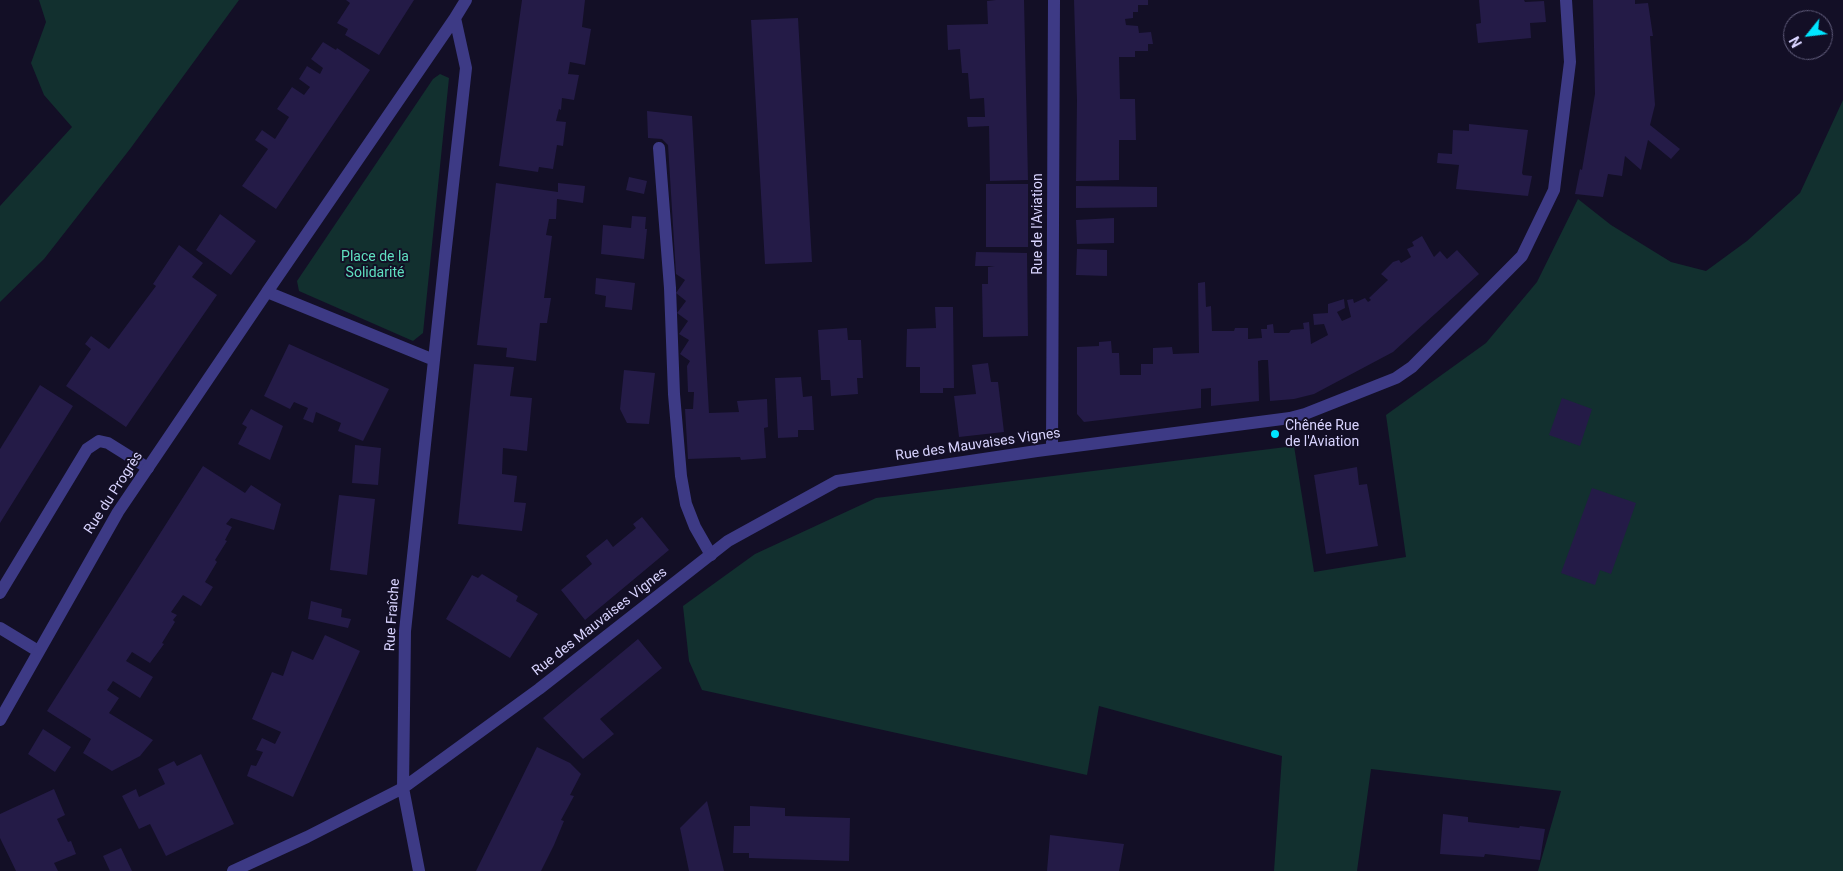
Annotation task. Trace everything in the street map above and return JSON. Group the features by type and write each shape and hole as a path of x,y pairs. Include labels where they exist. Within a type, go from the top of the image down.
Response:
{"street":[{"path":"455,18 466,68 434,360 267,292 466,0"},
{"name":"Rue de l'Aviation","path":"1052,449 1054,0"},
{"name":"Rue des Mauvaises Vignes","path":"232,871 402,788 539,689 728,541 837,481 1052,449 1297,416 1396,378 1412,367 1522,256 1554,190 1570,62 1566,0"},
{"path":"659,148 670,288 674,394 681,476 686,504 695,527 711,555"},
{"name":"Rue du Progrès","path":"0,720 118,512 267,292"},
{"name":"Rue Fraîche","path":"419,871 402,788 405,631 434,360"},
{"path":"0,593 87,449 99,441 108,443 148,468"},
{"path":"0,628 38,651"}],"green space":[{"path":"39,0 239,0 130,149 44,259 0,302 0,206 72,127 44,95 31,63 46,22"},
{"name":"Place de la Solidarité","path":"440,74 449,78 423,333 413,341 299,291 297,281 433,79"},
{"path":"1843,100 1843,871 1538,871 1561,791 1371,769 1357,871 1274,871 1282,756 1099,706 1087,775 702,690 689,661 683,606 755,554 876,498 1294,446 1314,572 1406,557 1386,415 1486,343 1537,282 1578,199 1611,225 1671,262 1706,271 1747,241 1800,193"}],"building":[{"path":"346,0 414,0 379,55 345,35 348,29 337,23 350,3"},
{"path":"522,0 585,0 582,27 591,29 585,65 570,62 568,74 579,75 574,100 562,98 561,110 559,109 556,121 566,122 563,146 557,145 553,169 539,167 538,172 499,166"},
{"path":"1024,0 1028,180 990,181 989,126 968,127 967,117 985,117 984,98 970,99 968,73 962,73 960,49 948,50 947,25 988,24 987,1"},
{"path":"1074,0 1148,0 1148,5 1138,5 1138,12 1133,12 1133,18 1125,19 1126,25 1138,26 1139,33 1151,32 1153,44 1148,44 1148,51 1135,51 1135,57 1119,57 1120,99 1135,99 1136,140 1119,140 1119,180 1076,181 1077,100"},
{"path":"1479,0 1544,1 1546,22 1530,23 1531,38 1478,43 1476,24 1481,23"},
{"path":"1593,0 1635,0 1635,4 1648,3 1653,36 1650,36 1655,105 1650,125 1680,149 1671,159 1648,140 1641,170 1625,156 1622,176 1608,174 1603,197 1575,194 1580,169 1582,170 1595,94"},
{"path":"798,18 812,262 765,264 751,20"},
{"path":"323,42 336,50 337,48 370,70 276,209 242,186 268,149 255,140 262,130 275,139 289,117 277,109 292,87 304,95 310,87 299,79 307,66 320,74 323,68 311,59"},
{"path":"647,111 692,116 709,413 739,412 737,401 767,399 768,427 764,428 766,458 741,460 740,457 688,459 685,409 693,409 694,392 688,392 687,366 690,361 680,354 689,340 679,334 688,321 677,313 686,301 676,293 685,280 676,274 668,145 662,139 648,138"},
{"path":"1469,124 1528,130 1522,173 1523,175 1532,176 1528,196 1456,189 1459,165 1437,163 1438,153 1452,154 1453,130 1469,131"},
{"path":"629,177 647,181 644,194 626,190"},
{"path":"496,183 558,192 558,183 585,186 583,203 557,199 556,219 549,219 546,235 552,236 544,298 551,298 547,323 540,323 536,361 506,357 507,348 477,345"},
{"path":"986,184 1028,184 1028,247 986,247"},
{"path":"1076,186 1157,187 1157,207 1076,208"},
{"path":"220,214 256,241 231,275 196,250"},
{"path":"632,216 646,217 645,229 647,229 644,259 601,254 603,225 631,228"},
{"path":"1114,218 1114,243 1077,244 1076,220"},
{"path":"1422,236 1434,257 1440,251 1447,259 1457,250 1479,274 1393,352 1314,394 1294,399 1270,401 1268,360 1262,360 1258,361 1259,401 1211,406 1211,388 1201,389 1201,408 1084,422 1077,414 1077,347 1099,346 1099,342 1111,341 1112,353 1119,353 1120,375 1141,375 1141,364 1153,364 1153,348 1172,347 1173,354 1199,353 1198,283 1205,282 1206,307 1211,306 1212,331 1234,331 1235,328 1248,328 1248,339 1262,338 1261,329 1267,329 1267,325 1273,324 1274,333 1289,333 1291,330 1304,329 1303,323 1309,322 1311,344 1328,335 1324,324 1314,325 1313,314 1328,313 1328,304 1344,299 1345,308 1337,312 1342,321 1351,317 1347,300 1353,299 1354,303 1365,298 1368,302 1371,300 1369,298 1388,280 1381,274 1393,262 1399,260 1401,263 1411,257 1407,249 1414,246 1412,242"},
{"path":"179,245 203,263 192,277 217,295 126,427 66,386 91,349 85,344 91,336 109,349 156,286 153,284"},
{"path":"1077,249 1107,250 1107,276 1076,275"},
{"path":"976,252 1027,253 1028,336 983,337 982,284 988,284 988,267 995,266 975,266"},
{"path":"596,278 635,283 632,310 605,307 606,296 595,294"},
{"path":"935,307 953,307 954,388 943,388 943,393 920,393 920,367 906,367 907,329 936,328"},
{"path":"847,328 848,340 861,340 863,378 857,378 858,394 831,396 830,380 821,380 818,330"},
{"path":"289,344 389,389 363,441 338,431 341,423 316,412 313,423 303,419 308,408 294,402 290,409 264,396"},
{"path":"988,363 991,382 998,382 1004,432 959,437 954,396 976,394 972,365"},
{"path":"474,364 514,367 510,396 532,398 527,451 503,448 502,474 517,476 514,502 526,503 522,531 458,524"},
{"path":"624,370 655,373 649,424 627,423 620,409"},
{"path":"801,377 803,397 812,396 814,430 798,430 798,437 778,438 775,378"},
{"path":"40,385 73,406 0,523 0,449"},
{"path":"1562,398 1592,409 1580,446 1549,435"},
{"path":"251,409 283,426 270,460 238,444 247,427 242,424"},
{"path":"355,445 381,448 378,485 352,483"},
{"path":"203,466 245,493 251,485 281,504 274,530 231,518 226,524 232,527 225,540 227,541 215,560 217,562 205,582 213,587 201,606 183,595 171,612 177,615 173,620 175,622 162,643 164,644 150,663 132,652 126,661 153,677 140,698 113,681 107,690 119,698 109,713 153,740 140,756 112,771 83,753 91,739 47,711"},
{"path":"1357,467 1359,485 1367,484 1378,546 1326,554 1314,475"},
{"path":"1592,488 1636,503 1611,574 1600,570 1595,585 1561,573"},
{"path":"339,495 375,499 367,575 330,570"},
{"path":"642,517 669,550 585,620 561,590 592,564 586,556 607,539 613,547 636,528 633,524"},
{"path":"482,574 518,596 516,601 538,614 510,658 446,619 472,575 478,578"},
{"path":"311,601 342,609 341,617 351,619 348,628 308,619"},
{"path":"325,635 360,651 293,797 247,776 251,765 256,766 263,752 256,750 262,738 275,744 281,732 252,719 272,672 283,676 292,651 313,660"},
{"path":"638,639 662,668 600,719 614,734 583,759 543,718"},
{"path":"43,729 71,747 55,772 28,754"},
{"path":"537,747 570,763 581,774 570,795 574,796 561,820 564,821 554,845 541,871 476,871"},
{"path":"201,754 234,824 166,856 150,824 139,829 122,796 136,789 139,797 165,784 158,769 174,761 177,766"},
{"path":"54,789 65,815 57,819 68,842 71,841 76,854 54,863 58,871 16,871 0,838 0,814"},
{"path":"707,801 724,871 689,871 680,828"},
{"path":"750,806 785,808 785,816 850,818 849,861 749,858 749,853 733,853 734,826 750,826"},
{"path":"1443,814 1468,817 1468,822 1545,829 1540,860 1485,854 1484,857 1440,854"},
{"path":"1050,835 1124,844 1119,871 1047,871"},
{"path":"121,848 132,871 110,871 103,856"}],"place":[{"name":"Chênée Rue de l'Aviation","path":"1275,434"}]}
